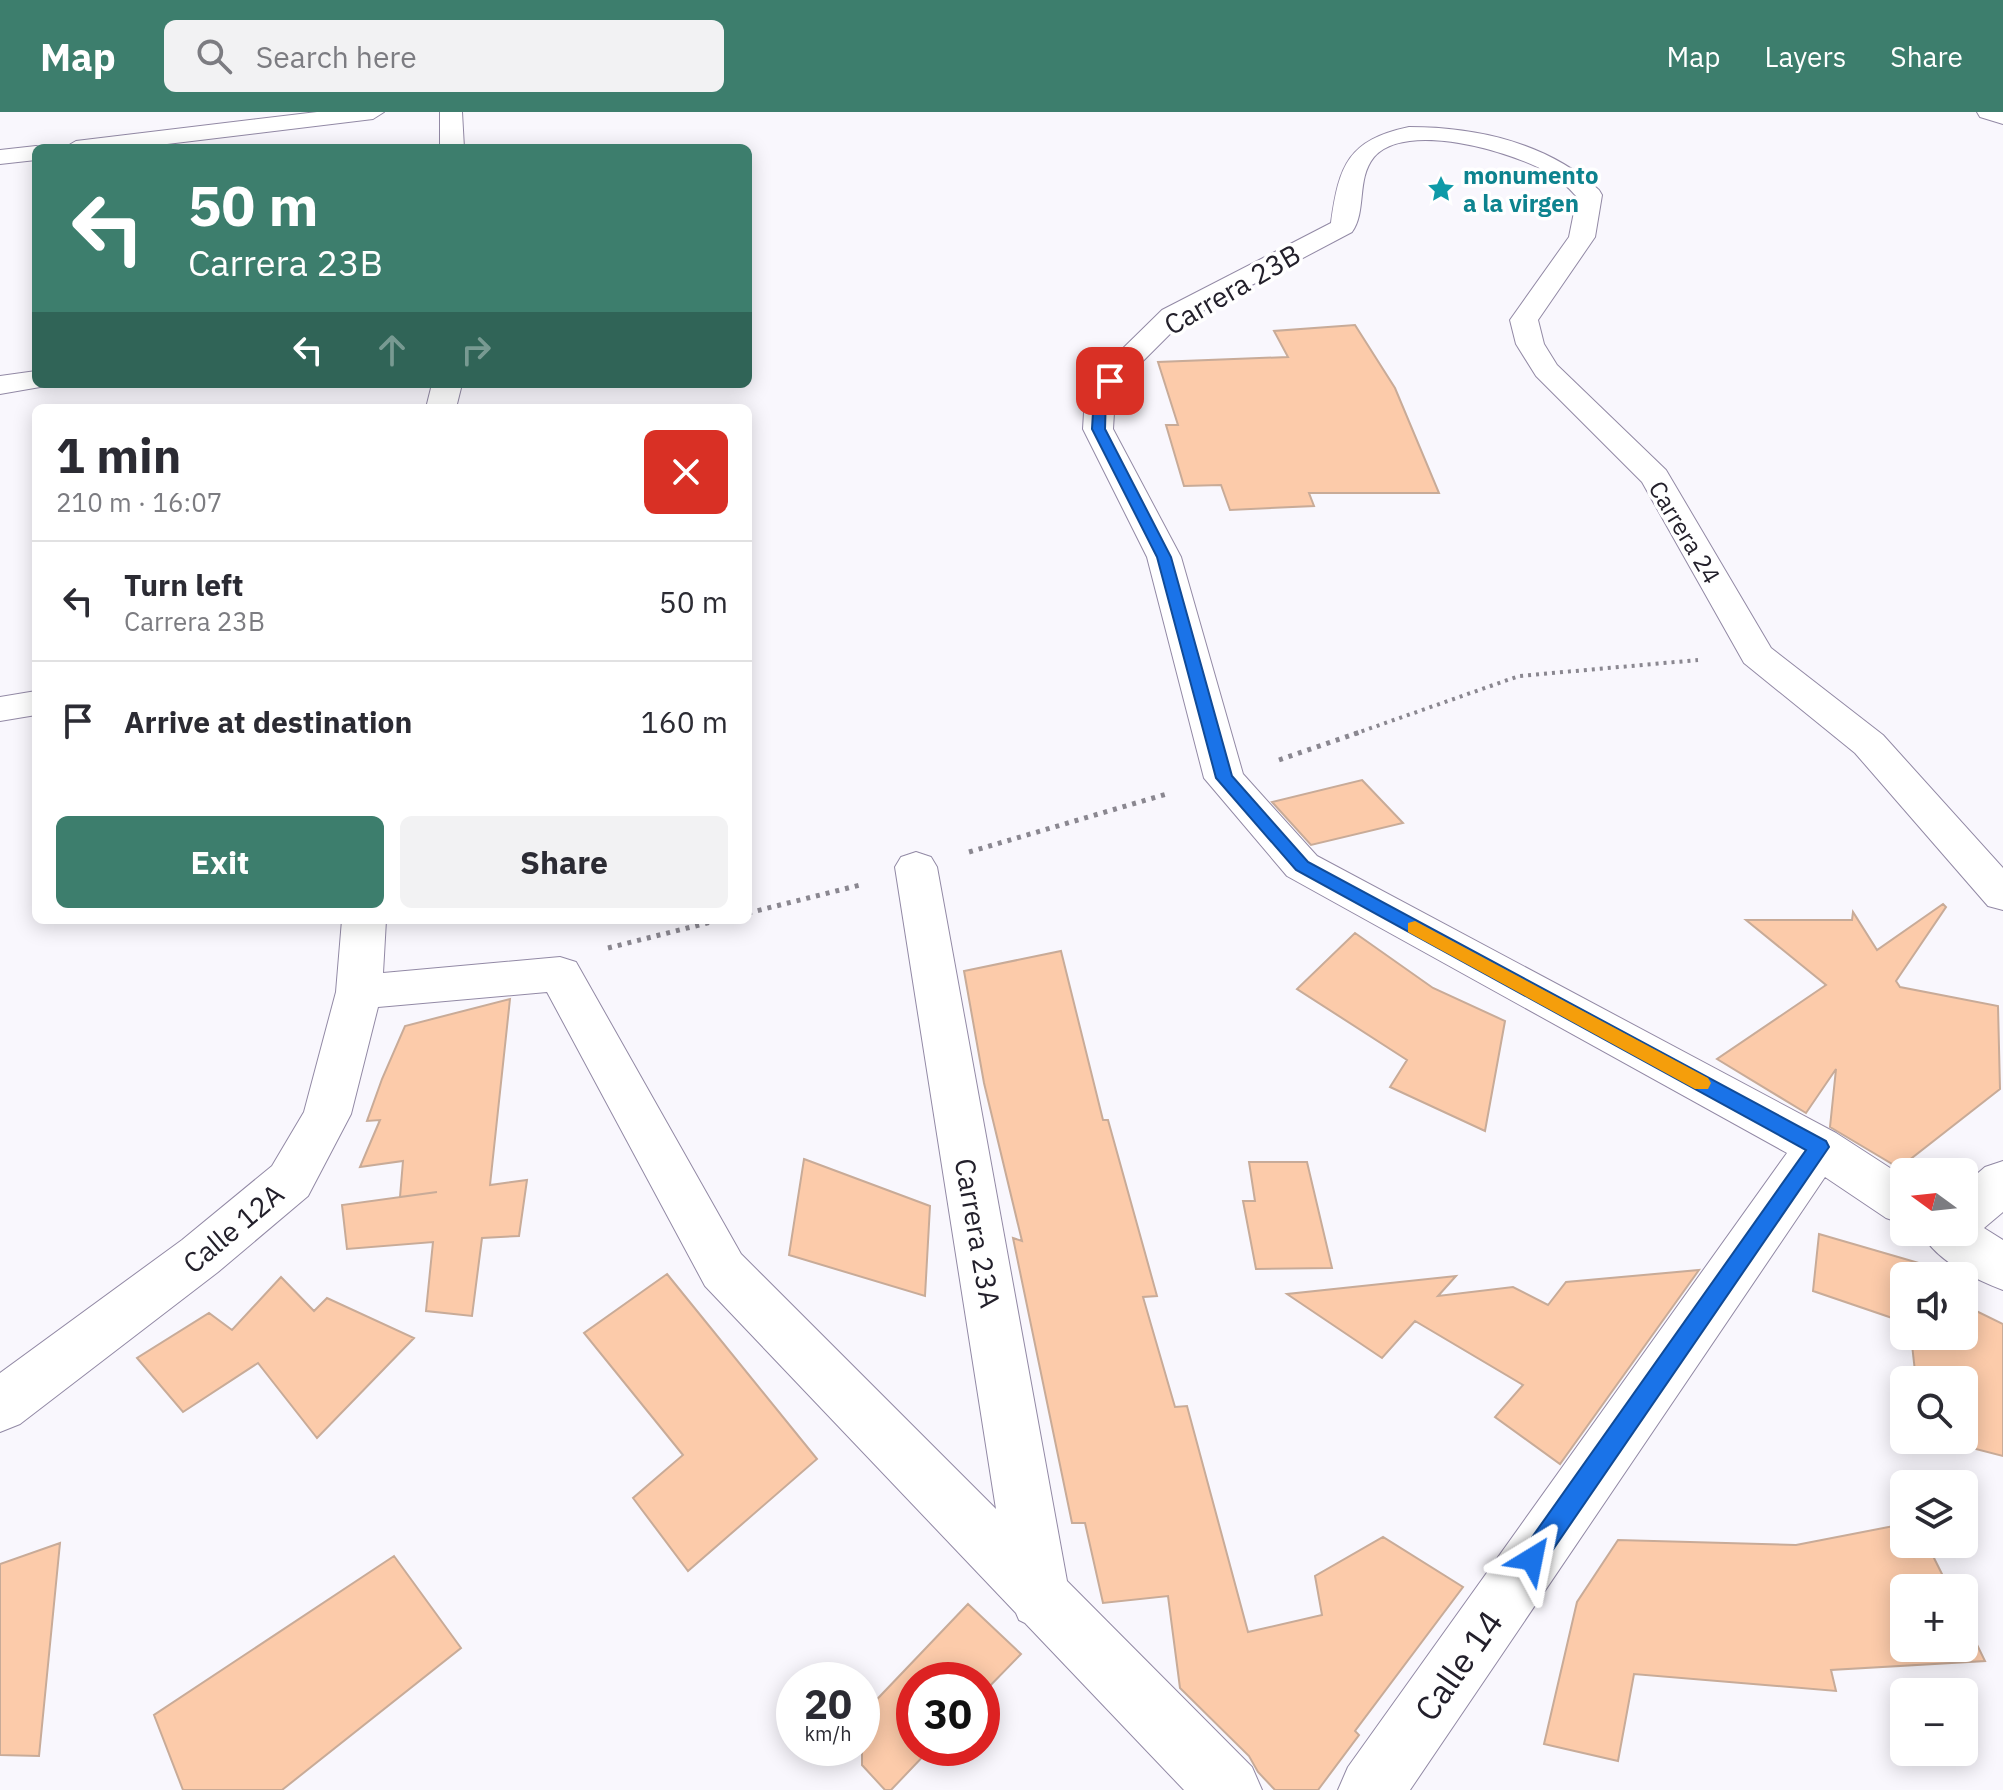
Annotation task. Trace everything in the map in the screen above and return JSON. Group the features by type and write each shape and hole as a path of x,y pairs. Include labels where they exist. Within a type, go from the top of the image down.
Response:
{"street":[{"path":"109,144 373,112"},
{"path":"451,112 452,144"},
{"path":"1988,112 2003,117"},
{"name":"Carrera 24","path":"1436,135 1496,143 1555,166 1590,195 1582,237 1524,320 1530,344 1546,370 1655,477 1757,655 1869,744 2003,895"},
{"name":"Carrera 23B","path":"1436,135 1388,137 1369,149 1351,176 1343,227 1172,316 1120,367 1100,396 1098,429 1164,557 1224,778 1302,866 1819,1147 1890,1194"},
{"path":"0,157 32,153"},
{"path":"0,385 32,381"},
{"path":"0,709 32,704"},
{"name":"Carrera 23A","path":"916,867 1040,1599"},
{"name":"Calle 12A","path":"0,1406 200,1256 290,1181 327,1114 360,984 364,924"},
{"path":"360,984 560,974 723,1270 1229,1790"},
{"name":"Calle 14","path":"1371,1790 1819,1147"},
{"path":"1978,1203 2003,1182"},
{"path":"1969,1246 2003,1267"}],"building":[{"path":"1355,325 1395,388 1439,493 1309,493 1314,506 1230,510 1221,485 1184,486 1166,425 1178,425 1158,362 1288,357 1274,331"},
{"path":"1362,780 1403,823 1311,845 1272,802"},
{"path":"1943,904 1946,907 1896,981 1900,987 1998,1006 2000,1089 1912,1158 1890,1158 1890,1163 1830,1127 1836,1069 1806,1113 1717,1059 1826,985 1746,920 1852,920 1853,912 1877,950"},
{"path":"1355,933 1433,988 1505,1021 1485,1131 1390,1087 1407,1060 1297,989"},
{"path":"1061,951 1103,1120 1108,1120 1157,1296 1143,1297 1175,1407 1187,1406 1248,1632 1322,1615 1315,1576 1383,1537 1463,1587 1355,1731 1359,1735 1318,1790 1275,1790 1258,1772 1249,1756 1180,1688 1168,1596 1103,1603 1085,1523 1072,1523 1013,1238 1022,1241 984,1083 964,971"},
{"path":"510,999 490,1185 527,1180 519,1236 482,1238 472,1316 426,1311 433,1242 347,1249 342,1205 437,1192 400,1197 403,1161 360,1167 380,1120 367,1121 382,1079 405,1026"},
{"path":"804,1159 930,1206 925,1296 789,1255"},
{"path":"1249,1162 1307,1162 1332,1268 1256,1269 1243,1201 1255,1201"},
{"path":"1819,1234 1915,1262 1890,1262 1890,1317 1813,1291"},
{"path":"1699,1270 1560,1464 1495,1417 1523,1385 1415,1321 1382,1358 1287,1294 1456,1276 1438,1296 1513,1287 1548,1305 1566,1282"},
{"path":"667,1274 817,1459 688,1571 633,1498 683,1455 584,1333"},
{"path":"281,1277 314,1311 327,1298 414,1338 317,1438 258,1363 183,1412 137,1358 209,1313 232,1330"},
{"path":"1978,1312 2003,1324 2003,1456 1978,1450 1978,1366 1914,1366 1913,1350 1978,1350"},
{"path":"1890,1527 1890,1558 1934,1558 1942,1574 1890,1574 1890,1662 1968,1662 1831,1670 1836,1691 1634,1674 1618,1761 1544,1744 1577,1602 1618,1540 1796,1545"},
{"path":"60,1543 39,1756 0,1755 0,1564"},
{"path":"394,1556 461,1648 282,1790 183,1790 154,1715"},
{"path":"968,1604 1021,1654 1000,1676 1000,1662 913,1662"},
{"path":"1978,1647 1985,1661 1978,1661"},
{"path":"896,1679 896,1766 914,1766 891,1790 885,1790 863,1766 880,1766 880,1696"}],"slow traffic":[{"path":"1415,928 1701,1083"}],"place":[{"name":"monumento a la virgen","path":"1441,189"}],"route":[{"path":"1110,381 1100,396 1098,429 1164,557 1224,778 1302,866 1819,1147 1532,1559"}]}
